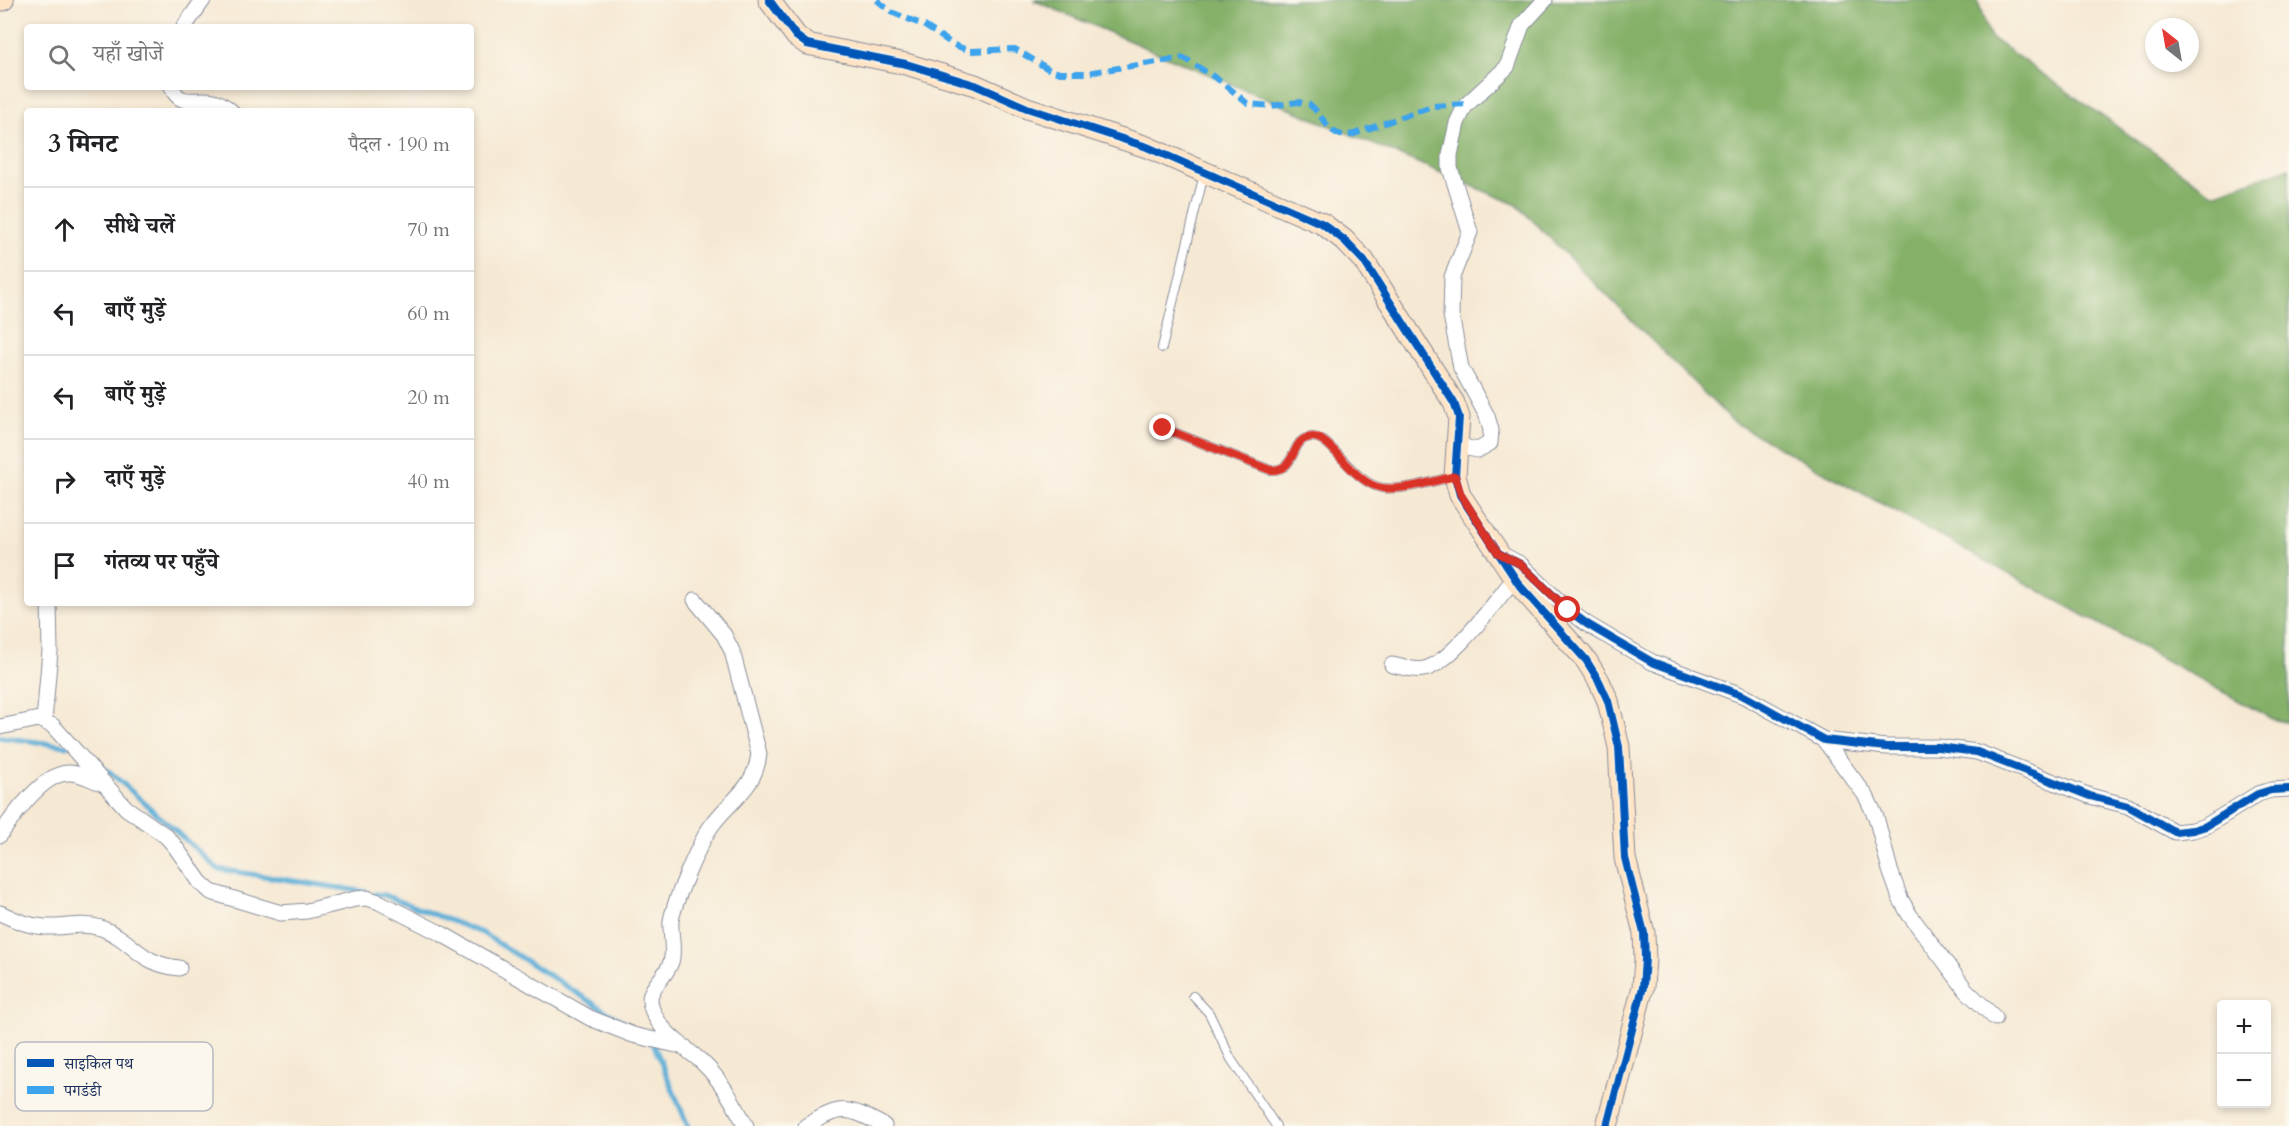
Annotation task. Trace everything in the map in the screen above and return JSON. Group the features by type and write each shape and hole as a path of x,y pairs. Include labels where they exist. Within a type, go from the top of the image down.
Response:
{"street":[{"path":"186,24 203,0"},
{"path":"768,0 796,36 807,44 906,64 941,74 975,85 1028,108 1147,147 1323,224 1344,240 1364,261 1454,403 1459,417 1455,476 1461,495 1515,578 1542,613 1586,660 1608,701 1619,747 1625,858 1641,922 1645,959 1643,987 1607,1126"},
{"path":"1459,442 1467,448 1478,450 1490,443 1491,430 1482,405 1461,368 1451,315 1452,277 1470,232 1453,182 1450,155 1457,123 1465,106 1507,67 1522,25 1545,0"},
{"path":"174,90 181,100 212,100 227,108"},
{"path":"1498,553 1520,564 1568,610 1587,624 1652,662 1744,696 1824,740 1886,747 1938,747 1977,752 2090,796 2128,806 2175,832 2206,826 2258,794 2271,790 2289,789"},
{"path":"1392,664 1418,670 1438,664 1456,649 1515,578"},
{"path":"695,600 724,635 732,651 759,754 758,767 747,788 713,824 704,838 672,919 671,963 650,993 649,1003 654,1016 663,1028 717,1078 729,1094 746,1126"},
{"path":"44,720 50,651 49,606"},
{"path":"0,727 31,720 44,720 53,726 126,808 166,836 200,882 211,892 281,913 307,911 355,899 366,898 379,902 442,934 590,1018 633,1035 685,1047"},
{"path":"1824,740 1866,796 1876,817 1896,889 1909,914 1966,990 1995,1018"},
{"path":"0,835 35,792 52,778 70,772 105,784"},
{"path":"0,913 24,924 46,927 76,924 101,928 124,940 146,959 179,968"},
{"path":"806,1126 828,1112 839,1109 857,1112 884,1126"}],"lane":[{"path":"1162,348 1204,171"},
{"path":"1163,428 1270,470 1278,471 1286,467 1298,444 1302,439 1309,437 1325,442 1352,472 1376,486 1392,488 1455,476"},
{"path":"1193,996 1209,1013 1231,1059 1276,1126"}],"green space":[{"path":"1033,0 1977,0 1990,37 2213,194 2289,168 2289,723 2272,719 1733,422 1517,205"}],"waterway":[{"path":"0,737 67,746"},
{"path":"90,759 110,772 218,869 366,892"},
{"path":"375,894 384,895 482,933 634,1029"},
{"path":"653,1043 688,1126"}],"marked path":[{"path":"877,0 891,12 923,25 954,45 970,51 1015,49 1050,70 1060,73 1085,73 1184,58 1222,82 1248,104 1271,106 1298,102 1309,104 1328,126 1339,134 1354,134 1432,106 1467,104"}],"cycle path":[{"path":"769,0 796,36 807,44 906,64 975,85 1027,108 1147,147 1323,224 1344,240 1364,261 1454,403 1459,417 1455,476 1460,495 1520,586 1586,660 1608,701 1619,747 1625,858 1644,933 1645,959 1643,987 1607,1126"},
{"path":"1498,553 1520,564 1568,610 1587,624 1652,662 1744,696 1824,740 1886,747 1938,747 1977,752 2090,796 2128,806 2175,832 2206,826 2258,794 2271,790 2289,789"}],"route":[{"path":"1163,428 1224,454 1270,470 1278,471 1286,467 1298,444 1302,439 1309,437 1325,442 1352,472 1376,486 1392,488 1455,476 1461,495 1498,553 1520,564 1568,610"}]}
